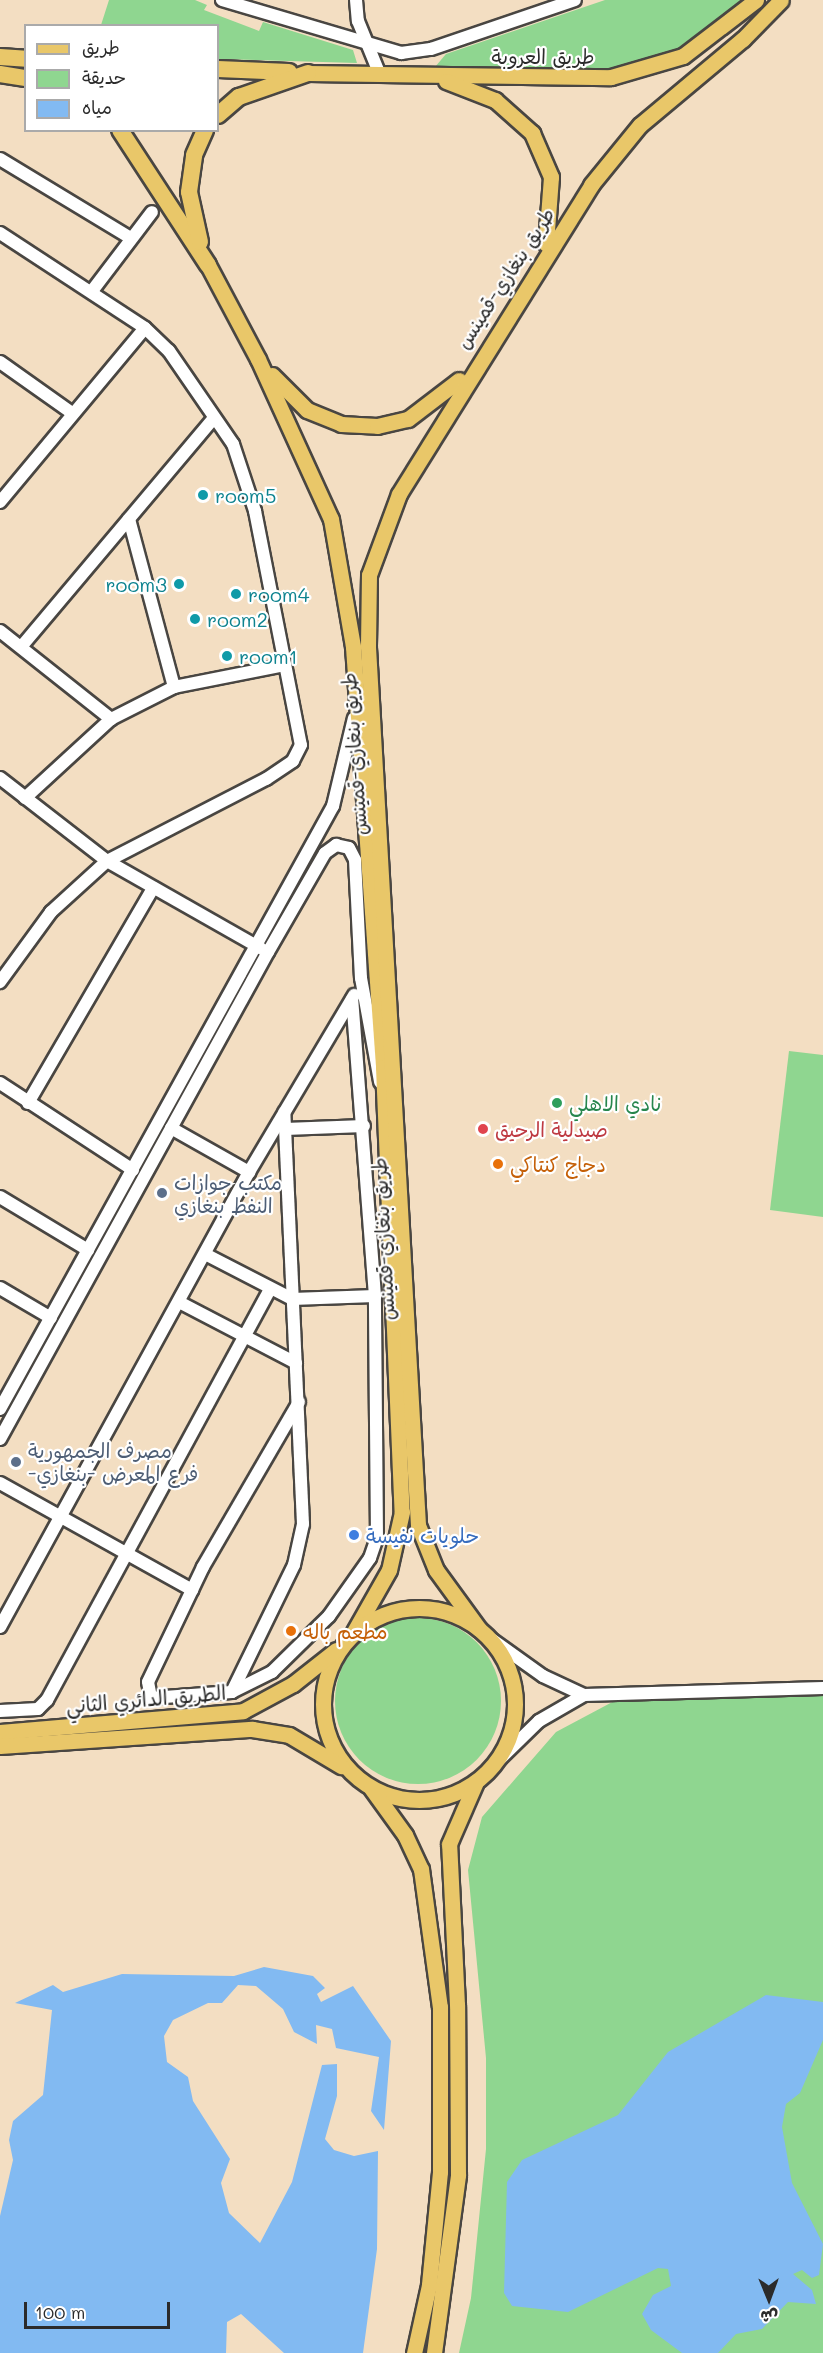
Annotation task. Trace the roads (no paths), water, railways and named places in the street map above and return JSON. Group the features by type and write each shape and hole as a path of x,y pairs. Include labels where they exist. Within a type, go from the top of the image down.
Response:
{"highway":[{"path":"0,57 24,60"},
{"path":"219,69 308,73"},
{"path":"219,115 239,97 308,73"},
{"path":"0,74 24,78"},
{"path":"121,132 208,265"},
{"path":"204,132 194,155 189,192 208,265"}],"main road":[{"name":"طريق العروبة","path":"308,73 572,79 634,73 683,56 756,0"},
{"name":"طريق بنغازي-قمينس","path":"483,1633 426,1554 418,1525 366,608 386,519 475,365 544,253 640,125 782,0"},
{"path":"429,76 495,100 532,133 551,177 544,253"},
{"path":"208,265 258,359 331,519 348,599 358,703 384,1094 401,1532 389,1570 326,1679 322,1700 329,1741 353,1775 371,1788 392,1797 428,1800 477,1781"},
{"path":"258,359 308,410 341,424 377,426 408,419 437,402 475,365"},
{"path":"348,1639 391,1612 414,1608 437,1610 483,1633 504,1661 514,1689 512,1730 494,1765 477,1781 448,1844 458,2016 458,2175 434,2353"},
{"name":"الطريق الدائري الثاني","path":"0,1732 243,1711 293,1684 348,1639"},
{"name":"الطريق الدائري الثاني","path":"0,1746 252,1729 302,1741 353,1775"},
{"path":"371,1788 405,1835 421,1869 439,1996 440,2172 429,2285 414,2353"}],"street":[{"path":"222,0 368,47 418,52 575,0"},
{"path":"356,0 368,47 380,75"},
{"path":"0,159 129,237"},
{"path":"92,291 129,237 152,212"},
{"path":"0,232 145,328 169,351 214,418 246,478 301,745 293,761 252,788 107,861 51,912 0,982"},
{"path":"0,502 72,412 145,328"},
{"path":"0,362 72,412"},
{"path":"21,647 214,418"},
{"path":"129,519 174,687"},
{"path":"0,631 111,719"},
{"path":"25,798 111,719 174,687 285,665"},
{"path":"0,1409 333,806 358,703"},
{"path":"0,778 107,861 268,952"},
{"path":"0,1439 268,952 325,853 345,846 355,860 361,978 384,1094"},
{"path":"28,1103 153,888"},
{"path":"0,1627 63,1519 249,1172 352,999 361,978"},
{"path":"299,1402 192,1590 147,1693 160,1701 232,1692 272,1672 294,1654 353,1584 377,1538 375,1296 364,1126 352,999"},
{"path":"0,1083 133,1170"},
{"path":"232,1692 300,1545 304,1506 284,1112"},
{"path":"285,1129 364,1126"},
{"path":"171,1128 249,1172"},
{"path":"0,1197 88,1250"},
{"path":"205,1254 292,1299 375,1296"},
{"path":"0,1288 51,1318"},
{"path":"0,1711 38,1709 47,1700 270,1289"},
{"path":"179,1302 296,1363"},
{"path":"36,1344 48,1352"},
{"path":"23,1367 35,1376"},
{"path":"0,1483 192,1590"},
{"path":"483,1633 543,1676 584,1695 823,1688"},
{"path":"494,1765 539,1721 584,1695"}],"water":[{"path":"264,1967 313,1976 325,1988 317,1994 321,2002 353,1986 391,2041 384,2130 371,2111 379,2057 336,2048 332,2029 316,2025 317,2044 294,2032 283,2009 256,1986 238,1985 222,2003 208,2003 173,2020 164,2036 167,2062 188,2077 193,2101 230,2159 221,2183 229,2213 260,2243 292,2182 322,2065 337,2064 337,2096 325,2139 334,2150 354,2156 378,2151 377,2249 363,2353 284,2353 241,2314 227,2322 226,2353 0,2353 0,2216 13,2160 9,2140 13,2121 43,2095 52,2010 15,2003 53,1985 63,1992 122,1974 234,1976"},
{"path":"766,1995 823,2002 823,2040 800,2093 786,2104 782,2127 792,2183 823,2244 819,2275 812,2278 802,2270 793,2274 812,2290 816,2304 788,2302 762,2329 736,2334 718,2353 682,2353 651,2330 642,2314 653,2295 671,2286 668,2269 658,2268 568,2312 512,2306 504,2293 507,2182 522,2160 618,2115 668,2052"}],"place":[{"name":"room5","path":"203,495"},
{"name":"room3","path":"179,584"},
{"name":"room4","path":"236,594"},
{"name":"room2","path":"195,619"},
{"name":"room1","path":"227,656"},
{"name":"نادي الاهلي","path":"557,1103"},
{"name":"صيدلية الرحيق","path":"483,1129"},
{"name":"دجاج كنتاكي","path":"498,1164"},
{"name":"مكتب جوازات النفط بنغازي","path":"162,1193"},
{"name":"مصرف الجمهورية -فرع المعرض -بنغازي","path":"16,1462"},
{"name":"حلويات نفيسة","path":"354,1535"},
{"name":"مطعم باله","path":"291,1631"}]}
